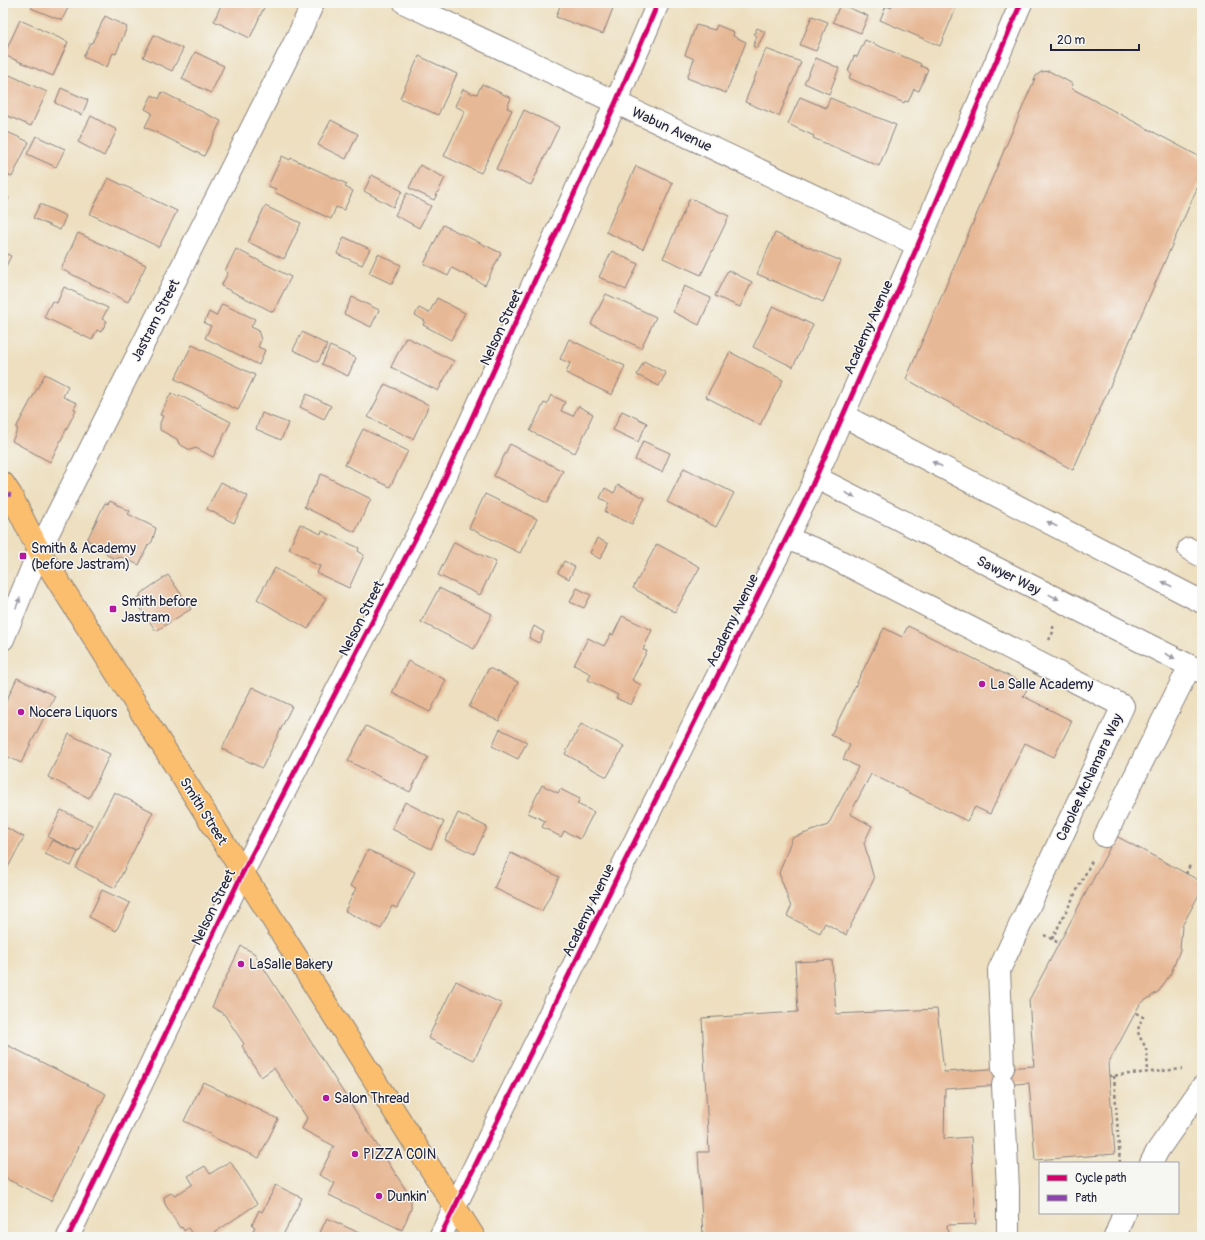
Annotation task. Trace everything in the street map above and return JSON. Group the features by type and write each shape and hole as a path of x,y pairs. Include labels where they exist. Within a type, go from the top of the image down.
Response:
{"main road":[{"name":"Smith Street","path":"3,483 11,495 39,551 474,1237"}],"street":[{"name":"Jastram Street","path":"3,639 39,551 299,34 313,3"},
{"name":"Wabun Avenue","path":"405,3 918,245"},
{"name":"Nelson Street","path":"68,1237 242,872 431,508 616,102 658,3"},
{"name":"Academy Avenue","path":"440,1237 815,478 918,245 1021,3"},
{"path":"842,415 1202,602"},
{"name":"Sawyer Way","path":"815,478 1196,669"},
{"name":"Carolee McNamara Way","path":"786,538 822,552 1123,706 999,970 1008,1190 1008,1237"},
{"path":"1105,836 1196,669"},
{"path":"1152,1162 1158,1150 1202,1087"},
{"path":"1115,1237 1124,1214"}],"path":[{"path":"1052,939 1105,836"},
{"path":"1186,874 1191,863"},
{"path":"1136,1013 1143,1017 1138,1028 1138,1033 1148,1059 1146,1073"},
{"path":"1109,1076 1183,1069"},
{"path":"1114,1076 1120,1162"}],"building":[{"path":"34,3 63,3 65,4 64,6 68,8 62,20 31,8"},
{"path":"222,3 266,3 250,38 214,21"},
{"path":"561,3 615,3 603,34 556,17"},
{"path":"894,3 943,3 956,8 940,46 880,20 886,6 891,8"},
{"path":"840,4 868,16 861,33 833,22"},
{"path":"105,16 127,27 116,54 113,53 107,67 83,57 90,43 92,43"},
{"path":"812,16 828,22 816,51 800,45"},
{"path":"20,20 68,42 53,76 4,55"},
{"path":"696,25 715,30 717,25 734,32 733,36 746,42 726,93 687,78 694,59 685,55"},
{"path":"757,28 765,32 757,48 753,46 757,36 754,35"},
{"path":"154,35 183,49 172,71 143,57"},
{"path":"865,40 921,64 920,66 928,69 919,91 914,89 908,102 905,101 904,103 849,78 851,73 848,71 854,56 857,57"},
{"path":"766,49 801,62 779,116 745,102"},
{"path":"195,52 224,66 211,93 182,79"},
{"path":"419,56 457,74 438,115 400,98"},
{"path":"816,58 839,68 829,94 804,83"},
{"path":"1049,71 1073,84 1071,88 1202,158 1202,177 1073,470 906,379 1036,76 1041,72"},
{"path":"3,72 47,92 31,126 3,114"},
{"path":"482,84 511,98 507,108 512,110 481,173 444,156 465,111 455,106 463,89 473,94 477,94"},
{"path":"61,88 88,100 82,115 55,103"},
{"path":"162,92 221,121 204,156 145,127 152,113 145,109 152,95 159,99"},
{"path":"800,97 826,108 830,98 896,125 879,166 813,138 814,136 788,124"},
{"path":"524,110 559,127 531,185 496,169"},
{"path":"91,116 117,130 104,156 78,142"},
{"path":"331,120 358,134 346,159 318,145"},
{"path":"3,130 29,142 12,177 3,173"},
{"path":"36,136 65,149 56,167 27,154"},
{"path":"282,156 290,160 291,158 347,184 345,187 353,191 344,210 336,207 331,219 274,192 276,189 268,186"},
{"path":"420,165 445,178 434,200 409,188"},
{"path":"636,166 673,183 643,249 606,232"},
{"path":"372,175 402,191 393,207 364,191"},
{"path":"108,178 177,211 159,247 90,214"},
{"path":"407,193 431,206 419,228 395,215"},
{"path":"3,195 9,198 3,211"},
{"path":"690,198 729,216 701,275 663,258"},
{"path":"40,204 66,216 60,230 33,218"},
{"path":"265,206 301,223 284,259 248,242"},
{"path":"443,225 501,253 485,285 452,268 448,276 424,264"},
{"path":"78,233 146,265 128,302 61,269"},
{"path":"775,233 841,261 823,302 757,274"},
{"path":"344,237 370,249 362,265 337,254"},
{"path":"236,249 291,277 273,312 221,286 228,273 225,271"},
{"path":"612,251 638,264 626,290 599,277"},
{"path":"3,252 11,256 3,272"},
{"path":"378,254 401,265 392,284 369,273"},
{"path":"728,270 752,282 740,307 715,296"},
{"path":"684,286 711,298 699,325 673,312"},
{"path":"64,287 108,308 102,319 107,321 101,332 97,330 92,340 44,317 52,301 57,303"},
{"path":"606,294 656,317 641,348 591,324"},
{"path":"352,297 379,310 371,327 344,314"},
{"path":"437,298 465,313 451,340 423,325 425,321 415,315 419,308 429,313"},
{"path":"222,304 255,319 251,327 258,330 261,340 258,347 265,350 259,365 205,338 211,326 204,323 209,312 216,316"},
{"path":"773,306 813,325 793,367 753,347"},
{"path":"302,332 327,345 318,362 293,350"},
{"path":"406,337 454,361 438,391 391,367"},
{"path":"569,339 625,366 612,395 566,373 570,363 560,359"},
{"path":"192,345 255,375 238,410 175,379"},
{"path":"330,346 356,358 348,376 322,364"},
{"path":"730,352 783,380 760,425 706,397"},
{"path":"644,361 666,373 659,386 637,375"},
{"path":"45,374 68,386 63,397 77,403 74,409 76,410 50,462 12,441 18,429 16,428"},
{"path":"385,384 429,405 413,439 368,417"},
{"path":"171,393 178,397 179,395 231,422 213,457 196,448 190,450 179,444 177,439 160,430 160,423 163,416 160,415"},
{"path":"307,394 331,406 324,419 300,407"},
{"path":"551,395 565,402 561,411 573,416 578,406 593,414 575,453 530,431 544,403 547,404"},
{"path":"622,411 647,423 638,442 613,430"},
{"path":"262,413 288,423 281,440 256,429"},
{"path":"363,429 408,451 390,487 345,465"},
{"path":"643,441 670,453 662,472 635,460"},
{"path":"510,444 563,471 547,503 494,476"},
{"path":"684,468 734,493 716,527 667,502"},
{"path":"321,474 371,499 355,532 304,507"},
{"path":"221,482 248,496 234,523 207,509"},
{"path":"618,485 645,498 632,524 605,512 609,503 600,498 605,488 614,493"},
{"path":"485,494 537,519 520,553 469,528"},
{"path":"110,501 130,511 128,514 156,528 152,542 148,545 139,565 121,557 115,559 107,555 105,549 87,540 105,503 108,504"},
{"path":"300,524 321,534 322,531 359,548 358,551 364,555 349,588 317,573 320,566 308,561 309,559 289,549"},
{"path":"597,538 608,544 600,559 590,553"},
{"path":"454,542 496,562 480,595 438,575"},
{"path":"657,544 700,567 675,612 633,588"},
{"path":"564,561 575,567 569,579 558,573"},
{"path":"275,568 326,598 308,629 257,599"},
{"path":"168,575 191,609 156,631 141,609 143,607 137,598 141,596 140,594"},
{"path":"439,588 492,614 474,649 421,622"},
{"path":"577,588 591,595 584,608 570,602"},
{"path":"622,616 652,630 643,650 647,651 632,680 641,685 631,705 616,698 618,695 588,680 591,674 574,665 588,638 604,646 611,634 613,635"},
{"path":"534,626 544,632 539,643 529,638"},
{"path":"908,626 1029,686 1023,696 1072,721 1054,757 1025,743 990,814 975,807 967,821 871,774 850,814 872,826 864,843 874,879 846,935 825,923 820,933 787,916 791,907 779,873 792,838 828,825 858,767 843,759 850,745 831,735 884,628 902,637"},
{"path":"408,661 446,680 430,712 392,693"},
{"path":"489,668 518,682 499,721 469,707"},
{"path":"17,678 55,696 21,763 3,754 3,708"},
{"path":"252,687 292,706 262,768 222,749"},
{"path":"581,724 624,746 607,777 565,754"},
{"path":"366,726 428,757 410,792 348,761"},
{"path":"500,729 527,742 518,759 492,746"},
{"path":"69,734 110,754 89,798 48,777"},
{"path":"542,785 558,793 560,789 580,799 577,804 594,812 580,839 564,831 561,837 542,827 545,821 528,813"},
{"path":"114,792 153,812 115,888 76,868"},
{"path":"405,802 444,822 431,849 392,829"},
{"path":"61,810 92,825 79,852 48,837"},
{"path":"458,813 487,827 474,854 445,840"},
{"path":"3,826 24,837 6,871 3,869"},
{"path":"1116,836 1202,882 1202,889 1182,926 1180,950 1171,973 1159,991 1140,1004 1108,1064 1115,1154 1035,1160 1029,1083 945,1089 944,1139 971,1137 976,1224 947,1225 948,1237 703,1236 698,1152 709,1152 702,1018 798,1012 795,962 832,960 836,1014 937,1009 944,1072 1034,1066 1029,1000"},
{"path":"52,840 78,852 71,866 45,854"},
{"path":"368,850 415,872 397,908 392,906 381,929 345,911 356,888 350,886"},
{"path":"511,853 559,877 542,911 494,888"},
{"path":"102,890 130,903 116,931 89,917"},
{"path":"241,946 254,953 411,1198 411,1209 402,1230 329,1195 335,1183 319,1175 334,1146 302,1129 307,1118 274,1068 261,1077 242,1046 244,1044 224,1014 212,1007"},
{"path":"456,981 502,1004 474,1060 428,1038"},
{"path":"3,1043 106,1094 51,1201 3,1177"},
{"path":"203,1082 278,1119 259,1158 210,1136 211,1134 184,1121"},
{"path":"230,1161 257,1204 208,1237 194,1237 188,1228 184,1231 182,1227 180,1228 165,1204 164,1197 171,1193 175,1196 193,1184 188,1176 205,1166 210,1174"},
{"path":"276,1185 302,1198 282,1237 256,1237 251,1234 255,1227 252,1225 259,1210 262,1212"},
{"path":"327,1218 368,1237 318,1237"}],"marked path":[{"path":"3,494 11,495"}],"cycle path":[{"path":"68,1237 243,872 431,508 616,102 658,3"},
{"path":"440,1237 621,869 807,497 918,245 1021,3"}],"place":[{"name":"Smith & Academy (before Jastram)","path":"23,556"},
{"name":"Smith before Jastram","path":"113,609"},
{"name":"La Salle Academy","path":"982,684"},
{"name":"Nocera Liquors","path":"21,712"},
{"name":"LaSalle Bakery","path":"241,964"},
{"name":"Salon Thread","path":"326,1098"},
{"name":"PIZZA COIN","path":"355,1154"},
{"name":"Dunkin'","path":"379,1196"}]}
